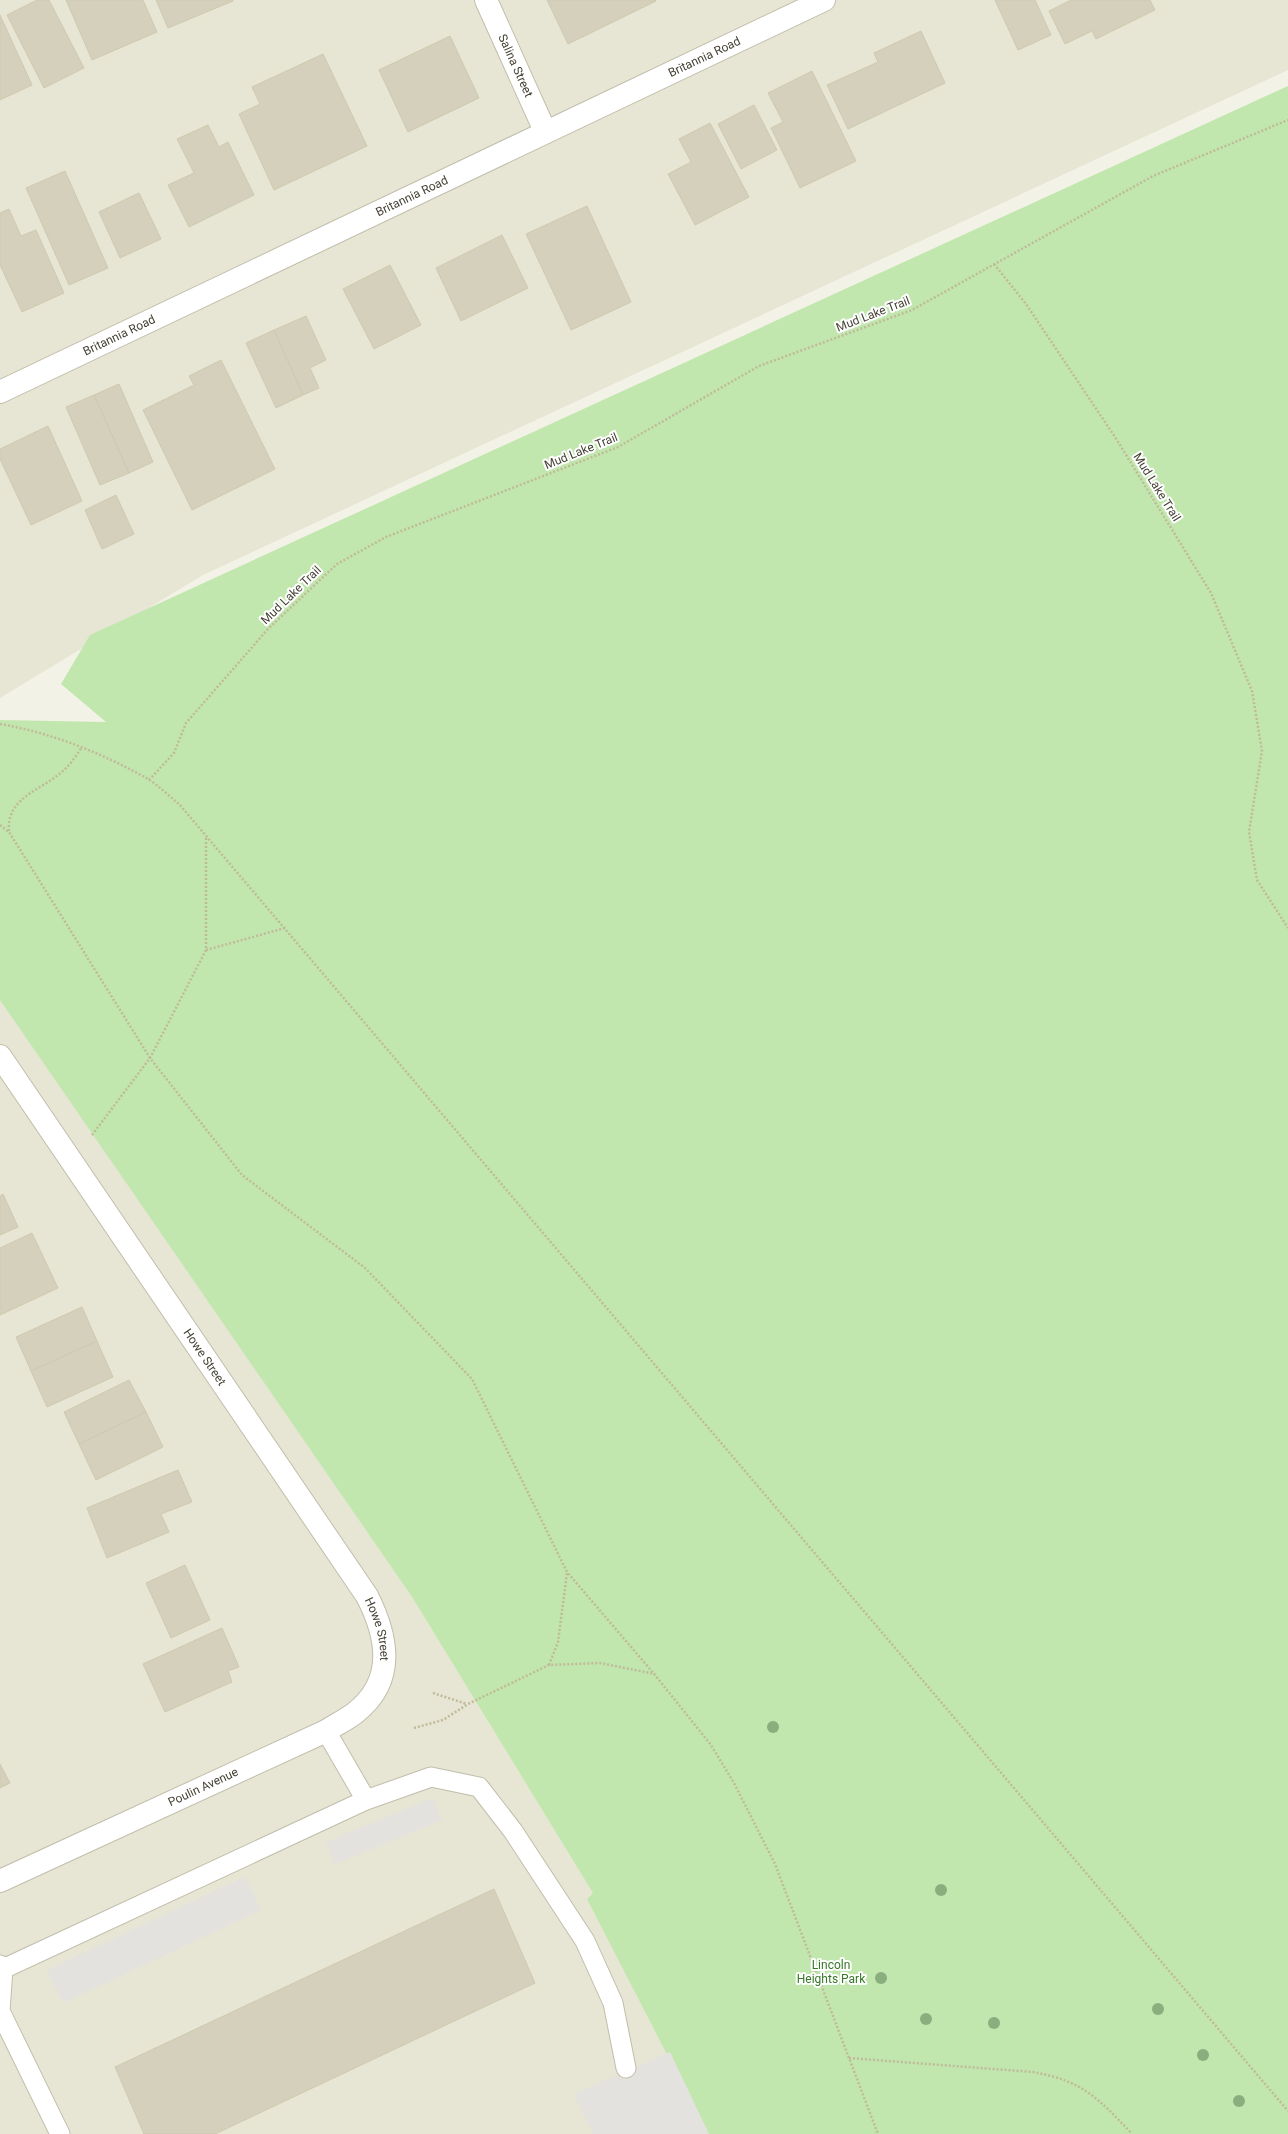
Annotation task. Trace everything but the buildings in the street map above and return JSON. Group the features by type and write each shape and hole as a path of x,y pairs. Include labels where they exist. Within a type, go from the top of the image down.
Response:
{"street":[{"name":"Salina Street","path":"486,0 546,131"},
{"name":"Britannia Road","path":"0,392 824,0"},
{"name":"Howe Street","path":"0,1056 367,1596 382,1630 385,1645 384,1668"},
{"name":"Poulin Avenue","path":"0,1881 326,1730 354,1714 369,1700 379,1684 384,1668"}],"lane":[{"path":"326,1730 366,1800"},
{"path":"60,2134 0,2011 1,1967 366,1800 431,1777 479,1787 513,1831 585,1941 613,2003 626,2068"}],"path":[{"path":"994,264 1153,176 1288,120"},
{"name":"Mud Lake Trail","path":"149,780 174,753 186,723 268,629 337,564 386,537 618,447 759,366 912,310 994,264 1026,304 1115,437 1211,593 1252,691 1262,751 1249,832 1257,880 1288,928"},
{"path":"0,724 48,735 82,747 149,780 179,804 1288,2111"},
{"path":"9,832 8,820 14,806 65,769 82,747"},
{"path":"0,825 9,832 150,1058 242,1175 365,1268 472,1379 567,1572 655,1675 711,1745 734,1783 775,1864 878,2134"},
{"path":"68,1157 88,1140 150,1058 206,950 206,836"},
{"path":"206,950 285,928"},
{"path":"549,1664 558,1642 567,1572"},
{"path":"414,1728 443,1720 468,1704 549,1664 600,1663 655,1675"},
{"path":"433,1694 468,1704"},
{"path":"850,2058 1033,2072 1052,2075 1068,2080 1100,2101 1132,2134"}],"shaded area":[{"path":"0,0 1288,0 1288,70 203,575 0,698"},
{"path":"0,998 412,1597 741,2134 0,2134"},
{"path":"433,1798 442,1820 335,1864 326,1842"},
{"path":"245,1877 261,1910 63,2003 47,1970"},
{"path":"670,2052 709,2134 593,2134 574,2094"}],"green space":[{"name":"Lincoln Heights Park","path":"1288,86 1288,2134 708,2134 587,1899 593,1893 412,1597 0,1000 0,720 106,722 61,684 90,635"}]}
